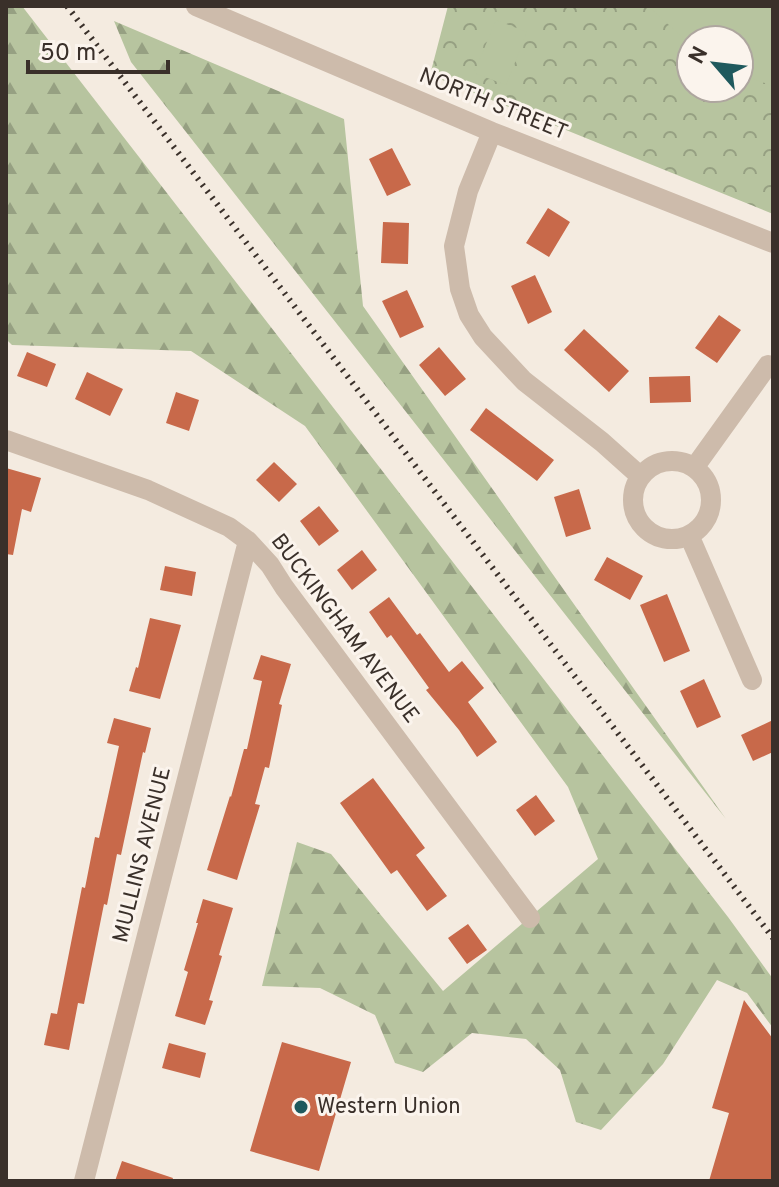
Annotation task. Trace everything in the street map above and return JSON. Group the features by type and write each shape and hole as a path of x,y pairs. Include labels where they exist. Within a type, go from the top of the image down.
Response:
{"street":[{"name":"NORTH STREET","path":"196,6 492,132 773,243"},
{"path":"492,132 468,191 454,246 460,289 469,315 483,337 524,381 640,476"},
{"path":"694,468 768,365"},
{"name":"BUCKINGHAM AVENUE","path":"6,440 148,490 229,527 248,541 270,565 530,918"},
{"path":"674,460 694,468 706,479 710,491 711,504 700,527 678,539 667,539 646,529 633,509 632,498 640,476 650,467 674,460"},
{"path":"689,535 752,680"},
{"name":"MULLINS AVENUE","path":"84,1181 248,541"}],"green space":[{"path":"6,6 22,6 728,917 773,979 773,1028 747,993 717,980 663,1064 601,1130 576,1122 560,1070 526,1039 472,1033 423,1072 395,1063 375,1015 320,988 262,986 297,842 331,854 443,991 598,859 568,787 305,426 191,351 12,345 6,339"},
{"path":"448,6 773,6 773,214 430,75"},
{"path":"648,6 773,6 773,86 755,80 755,24 675,24 675,30"},
{"path":"496,20 527,32 506,85 474,73"},
{"path":"114,21 344,119 363,306 726,819 131,62"}],"building":[{"path":"392,148 411,185 387,196 369,159"},
{"path":"548,208 570,222 549,257 526,243"},
{"path":"383,222 409,223 408,264 381,263"},
{"path":"535,275 552,312 528,324 511,286"},
{"path":"407,290 424,327 400,338 382,301"},
{"path":"719,315 741,330 717,363 695,348"},
{"path":"584,329 629,371 609,392 564,350"},
{"path":"439,347 466,379 445,396 419,365"},
{"path":"27,352 56,364 47,387 17,376"},
{"path":"87,372 123,389 110,416 75,399"},
{"path":"690,376 691,402 650,403 649,377"},
{"path":"176,392 199,400 189,431 166,423"},
{"path":"486,408 554,460 537,481 470,430"},
{"path":"274,462 297,484 279,502 256,480"},
{"path":"6,468 41,478 31,512 22,509 13,555 6,554"},
{"path":"579,489 591,529 566,537 554,497"},
{"path":"319,506 339,531 319,546 300,521"},
{"path":"362,550 377,570 352,590 337,570"},
{"path":"607,557 643,576 630,600 594,580"},
{"path":"165,566 196,572 192,596 160,590"},
{"path":"667,594 690,651 664,662 640,605"},
{"path":"389,597 449,672 462,661 484,688 468,702 497,742 477,757 426,690 429,688 391,635 387,638 369,612"},
{"path":"150,618 181,625 160,699 129,691"},
{"path":"261,655 291,664 279,704 282,705 269,768 265,767 255,804 260,805 237,880 207,870 244,749 247,749 262,681 253,679"},
{"path":"704,679 721,717 697,728 680,691"},
{"path":"114,718 151,728 121,855 117,854 107,905 104,904 84,1004 78,1003 69,1050 44,1045 51,1013 57,1014 82,887 85,888 95,837 99,838 119,746 107,743"},
{"path":"773,720 773,752 753,761 741,735"},
{"path":"373,778 425,848 416,855 447,896 427,911 397,870 391,874 340,803"},
{"path":"536,795 555,821 535,836 516,810"},
{"path":"203,899 233,908 219,955 222,956 209,1000 213,1001 205,1025 175,1016 188,972 184,970"},
{"path":"468,924 487,950 467,964 448,938"},
{"path":"744,1000 773,1039 773,1181 709,1181 729,1113 712,1108"},
{"name":"Western Union","path":"282,1042 351,1062 319,1171 250,1151"},
{"path":"169,1043 206,1053 200,1078 162,1068"},
{"path":"122,1161 173,1178 172,1181 115,1181"}],"railway":[{"path":"67,6 773,938"}],"place":[{"name":"Western Union","path":"301,1107"}]}
